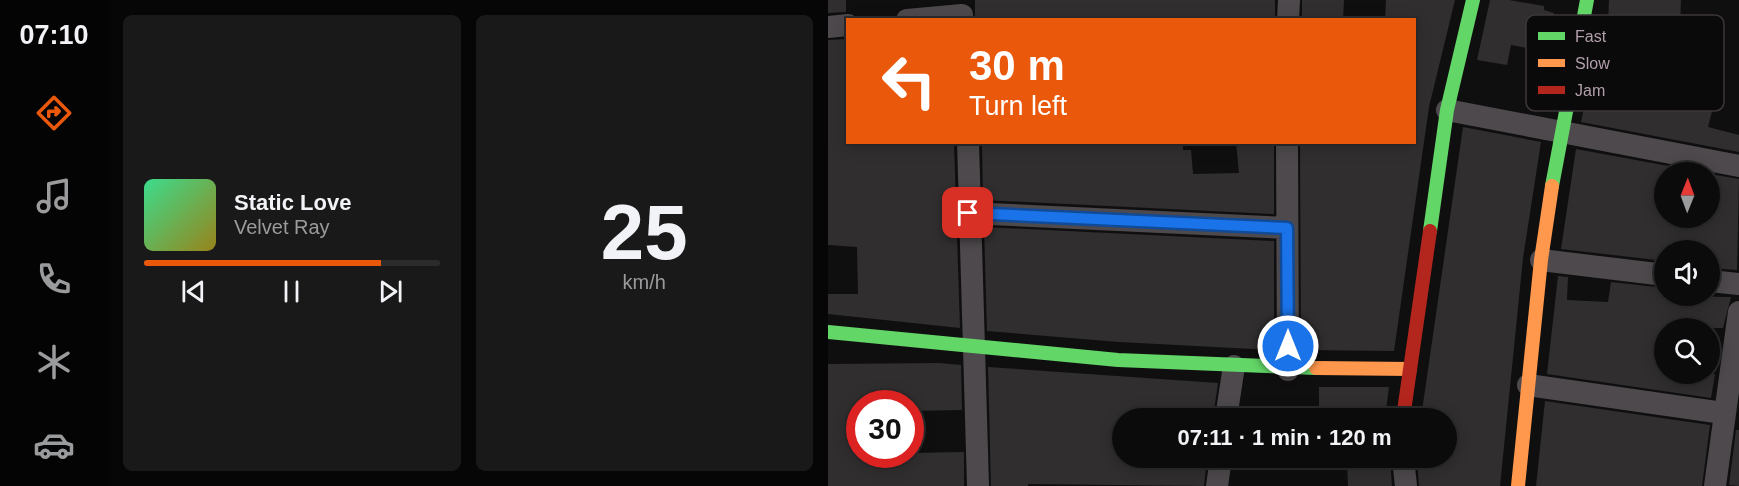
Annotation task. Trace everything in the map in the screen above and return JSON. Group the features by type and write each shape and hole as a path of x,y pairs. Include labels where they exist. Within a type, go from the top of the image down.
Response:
{"street":[{"path":"1288,18 1289,0"},
{"path":"1404,408 1447,110 1473,0"},
{"path":"1584,15 1587,0"},
{"path":"919,18 962,11"},
{"path":"828,27 846,25"},
{"path":"1447,110 1739,166"},
{"path":"1518,486 1541,260 1565,111"},
{"path":"968,144 968,213 975,350 978,486"},
{"path":"1287,144 1288,370"},
{"path":"968,213 1287,228"},
{"path":"1541,260 1654,274"},
{"path":"1720,282 1739,284"},
{"path":"1715,486 1723,413 1739,312"},
{"path":"828,332 975,350 1288,370 1410,369"},
{"path":"1228,408 1234,366"},
{"path":"1528,385 1723,413"},
{"path":"1217,486 1220,468"},
{"path":"1404,468 1406,486"}],"building":[{"path":"828,0 846,0 846,12 828,13"},
{"path":"975,0 1275,0 1275,18 975,18"},
{"path":"1302,0 1344,0 1343,18 1302,18"},
{"path":"1386,0 1455,0 1429,107 1394,351 1301,350 1300,144 1416,144 1416,18 1385,18"},
{"path":"1490,0 1509,0 1544,6 1544,10 1554,13 1554,15 1526,15 1526,48 1511,45 1507,65 1477,60"},
{"path":"1609,0 1681,0 1680,15 1608,15"},
{"path":"846,39 846,144 954,144 960,328 828,314 828,294 858,294 857,247 828,245 828,40"},
{"path":"1583,111 1712,111 1708,127 1739,135 1739,152 1581,122"},
{"path":"1463,127 1541,142 1523,258 1500,486 1419,486 1418,468 1457,468 1457,408 1422,408"},
{"path":"1183,144 1183,150 1191,150 1193,174 1239,173 1236,144 1274,144 1274,214 983,200 982,145"},
{"path":"1576,149 1654,163 1654,228 1720,228 1720,176 1739,179 1737,270 1720,269 1720,240 1654,240 1654,260 1561,249"},
{"path":"984,227 1274,241 1274,350 1119,342 987,331"},
{"path":"1558,276 1568,277 1567,300 1608,302 1611,282 1654,287 1654,306 1720,306 1720,297 1731,297 1723,328 1720,328 1720,318 1654,318 1654,384 1713,384 1711,398 1547,374"},
{"path":"939,363 961,365 962,410 924,411 924,390 846,390 846,468 924,468 924,453 964,452 964,486 828,486 828,364"},
{"path":"988,367 1218,383 1214,408 1112,408 1112,468 1206,468 1204,486 1028,484 1028,486 991,486"},
{"path":"1319,387 1389,387 1386,408 1319,408"},
{"path":"1545,401 1710,425 1702,486 1536,486"},
{"path":"1736,430 1739,430 1739,486 1729,485"},
{"path":"1347,468 1391,468 1392,486 1348,486"}],"traffic: fast":[{"path":"1430,231 1447,110 1473,0"},
{"path":"1584,15 1587,0"},
{"path":"1552,186 1566,111"},
{"path":"828,332 1118,360 1316,368"}],"traffic: slow":[{"path":"1518,486 1541,260 1552,186"},
{"path":"1316,368 1410,369"}],"traffic: jam":[{"path":"1404,408 1430,231"}],"route":[{"path":"968,213 1287,228 1288,346"}]}
